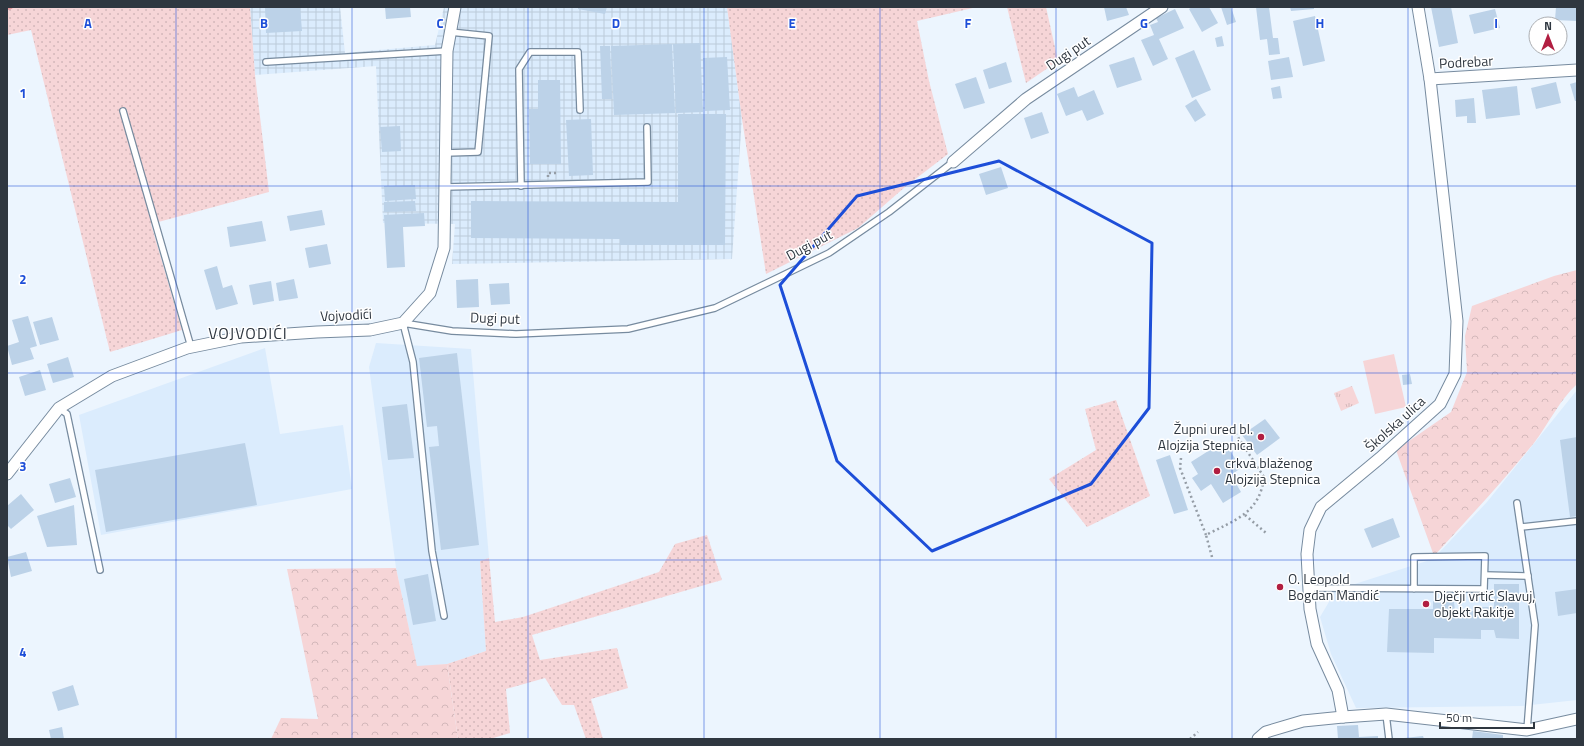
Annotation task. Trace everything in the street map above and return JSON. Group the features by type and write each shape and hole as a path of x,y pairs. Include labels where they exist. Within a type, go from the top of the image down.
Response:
{"street":[{"path":"403,323 430,293 444,248 447,51 455,7"},
{"name":"Dugi put","path":"953,162 1026,99 1162,7"},
{"name":"Podrebar","path":"1418,7 1430,79 1577,70"},
{"name":"Školska ulica","path":"1343,717 1338,690 1317,644 1308,588 1307,554 1310,530 1321,507 1380,458 1440,404 1455,374 1457,321 1430,79"},
{"name":"Vojvodići","path":"7,474 59,408 112,376 191,347 241,337 370,330 403,323"},
{"path":"1258,739 1266,732 1303,721 1386,714 1527,734 1577,719"}],"lane":[{"path":"446,153 478,152 489,36 450,32"},
{"path":"266,62 447,51"},
{"path":"521,186 519,69 530,52 578,52 580,110"},
{"path":"123,111 191,347"},
{"path":"445,187 648,182 647,127"},
{"name":"Dugi put","path":"403,323 452,331 516,334 628,330 715,308 829,253 889,212 953,162"},
{"path":"403,323 413,362 432,550 444,616"},
{"path":"59,408 67,414 100,570"},
{"path":"1518,503 1535,625 1527,734"},
{"path":"1521,527 1577,521"},
{"path":"1308,588 1414,589 1484,589 1485,556 1414,557 1414,589"},
{"path":"1485,575 1528,576"},
{"path":"1386,714 1389,739"}],"path":[{"path":"1206,535 1245,515 1256,503 1263,488 1264,477 1234,431"},
{"path":"1181,458 1180,468 1206,535 1212,557"},
{"path":"1245,515 1266,533"},
{"path":"1190,739 1198,732"}],"highlighted area":[{"path":"999,161 1152,243 1149,408 1091,484 932,551 837,461 780,285 857,196"}],"shaded area":[{"path":"250,7 340,7 345,53 435,45 444,7 727,7 742,119 732,259 452,264 455,224 383,223 376,66 255,75"},
{"path":"376,343 471,349 489,558 480,561 486,651 447,664 417,667 396,568 369,367"},
{"path":"265,348 280,434 343,425 352,489 101,535 79,415"},
{"name":"Dječji vrtić Slavuj, objekt Rakitje","path":"1577,390 1577,700 1522,706 1356,708 1331,654 1320,617 1336,590 1433,559 1487,502"}],"green space":[{"path":"7,7 250,7 255,75 269,192 151,224 182,330 110,352 31,30 7,35"},
{"path":"727,7 977,7 917,21 929,81 948,154 905,187 858,228 766,274 742,119"},
{"path":"1007,7 1046,7 1058,61 1026,83"},
{"path":"1577,270 1577,384 1559,405 1534,443 1434,556 1396,450 1451,412 1467,372 1465,336 1472,306 1554,276"},
{"path":"1394,354 1406,407 1375,414 1363,361"},
{"path":"1352,386 1359,403 1341,411 1334,393"},
{"path":"1116,400 1150,496 1087,527 1049,479 1096,450 1085,409"},
{"path":"707,535 722,580 532,635 540,660 617,648 628,688 591,699 603,739 586,739 574,705 562,705 545,678 506,689 510,733 490,739 458,739 447,664 486,651 480,561 489,558 495,622 523,617 659,572 675,544"},
{"path":"396,568 417,666 447,664 458,739 271,739 281,718 318,719 287,569"}],"building":[{"path":"265,7 300,7 302,31 266,33"},
{"path":"385,7 410,7 411,17 386,19"},
{"path":"578,7 607,7 605,14 578,9"},
{"path":"1104,7 1126,7 1129,15 1107,21"},
{"path":"1192,7 1209,7 1218,23 1202,32 1189,9"},
{"path":"1221,7 1231,7 1236,22 1227,25"},
{"path":"1256,7 1269,7 1273,38 1278,38 1280,54 1269,55 1267,39 1260,40"},
{"path":"1290,7 1314,7 1314,9 1291,11"},
{"path":"1431,7 1451,7 1458,43 1439,47"},
{"path":"1556,7 1577,7 1577,21 1568,21 1568,16 1555,16"},
{"path":"1175,9 1184,28 1159,39 1168,59 1153,66 1141,40 1154,35 1150,25 1158,22 1156,18"},
{"path":"1495,9 1500,28 1474,34 1469,15"},
{"path":"1315,16 1325,61 1303,66 1293,21"},
{"path":"1222,36 1224,46 1217,47 1215,38"},
{"path":"700,43 703,112 676,113 673,44"},
{"path":"672,44 675,113 614,115 611,46"},
{"path":"600,46 610,46 612,99 602,99"},
{"path":"1194,50 1211,90 1192,98 1175,58"},
{"path":"727,57 730,110 705,111 703,58"},
{"path":"1134,57 1142,80 1117,88 1109,65"},
{"path":"1289,57 1293,77 1271,80 1268,61"},
{"path":"1006,62 1012,82 989,89 983,70"},
{"path":"976,77 985,103 964,109 955,84"},
{"path":"538,80 560,80 561,164 530,164 529,109 538,109"},
{"path":"1556,82 1561,103 1536,109 1531,88"},
{"path":"1577,82 1577,101 1575,101 1570,84"},
{"path":"1280,86 1282,98 1273,99 1271,88"},
{"path":"1517,86 1520,115 1486,119 1482,90"},
{"path":"1074,87 1078,97 1094,90 1104,114 1087,121 1082,110 1066,116 1057,94"},
{"path":"1474,98 1476,123 1467,123 1467,116 1456,117 1455,100"},
{"path":"1196,99 1206,115 1195,122 1185,106"},
{"path":"1042,112 1049,133 1031,139 1024,118"},
{"path":"678,114 726,114 725,245 620,245 620,239 471,238 471,201 678,202"},
{"path":"591,119 593,175 569,176 566,120"},
{"path":"400,126 401,151 382,152 380,127"},
{"path":"1001,167 1008,188 986,195 979,174"},
{"path":"415,185 416,199 385,201 384,186"},
{"path":"415,201 416,211 384,212 384,202"},
{"path":"322,210 325,225 290,231 287,216"},
{"path":"424,213 425,226 403,227 405,267 387,268 384,215"},
{"path":"262,221 266,241 230,247 227,227"},
{"path":"327,244 331,264 309,268 305,248"},
{"path":"217,266 223,288 232,285 238,304 216,310 204,270"},
{"path":"294,279 298,298 279,301 276,283"},
{"path":"478,279 479,307 457,308 456,280"},
{"path":"271,281 274,301 253,305 249,285"},
{"path":"509,283 510,304 491,305 489,284"},
{"path":"28,316 37,346 30,348 34,359 12,365 7,346 19,342 12,320"},
{"path":"52,317 59,340 40,345 33,322"},
{"path":"457,353 479,545 441,550 429,447 439,446 437,426 427,427 419,358"},
{"path":"68,357 74,377 53,383 47,364"},
{"path":"40,370 46,390 25,396 19,377"},
{"path":"1410,374 1412,384 1403,385 1402,375"},
{"path":"407,404 414,458 388,460 382,407"},
{"name":"Župni ured bl. Alojzija Stepnica","path":"1265,419 1280,438 1257,455 1242,435"},
{"path":"1577,437 1577,516 1570,517 1560,440"},
{"name":"crkva blaženog Alojzija Stepnica","path":"1224,441 1241,468 1231,475 1241,492 1223,503 1211,484 1201,491 1192,478 1198,474 1191,462"},
{"path":"245,443 257,505 106,532 95,470"},
{"path":"1170,455 1188,510 1174,514 1156,460"},
{"path":"70,478 76,497 55,503 49,484"},
{"path":"21,494 34,510 11,529 7,525 7,506"},
{"path":"74,505 77,545 47,547 37,516"},
{"path":"1393,518 1400,537 1372,548 1364,529"},
{"path":"26,552 32,571 11,577 7,557"},
{"path":"428,574 436,621 413,625 404,579"},
{"path":"1494,584 1519,584 1519,639 1496,638 1494,630 1481,630 1481,639 1434,638 1434,653 1387,652 1389,609 1433,609 1433,601 1454,602 1455,611 1480,611 1479,607 1494,607"},
{"path":"1577,589 1577,613 1558,616 1555,592"},
{"path":"73,685 79,705 58,711 52,692"},
{"path":"1358,725 1359,737 1378,736 1378,739 1338,739 1337,726"},
{"path":"62,727 64,739 51,739 49,730"},
{"path":"1473,731 1503,735 1503,739 1472,739"},
{"path":"1423,736 1424,739 1404,739 1404,738"}],"waterway":[{"path":"7,8 11,7"}],"place":[{"name":"Župni ured bl. Alojzija Stepnica","path":"1261,437"},
{"name":"crkva blaženog Alojzija Stepnica","path":"1217,471"},
{"name":"O. Leopold Bogdan Mandić","path":"1280,587"},
{"name":"Dječji vrtić Slavuj, objekt Rakitje","path":"1426,604"}],"district":[{"name":"VOJVODIĆI","path":"248,333"}]}
